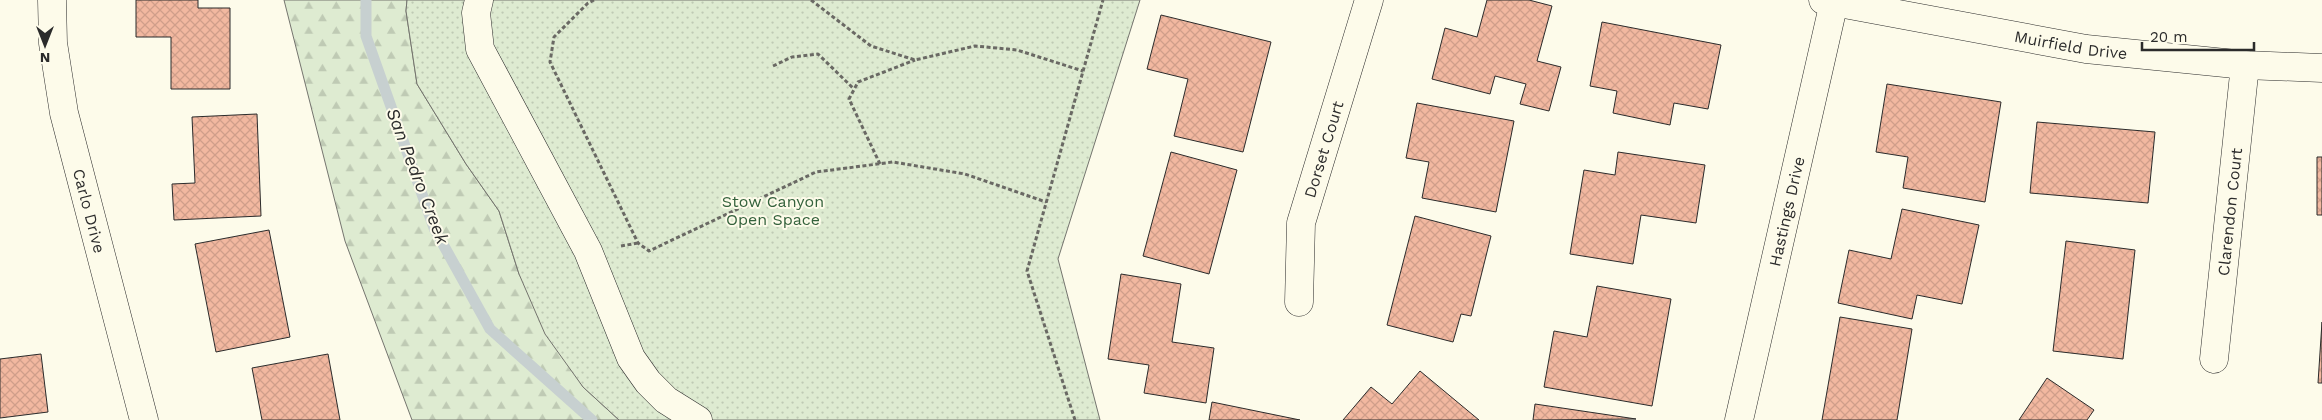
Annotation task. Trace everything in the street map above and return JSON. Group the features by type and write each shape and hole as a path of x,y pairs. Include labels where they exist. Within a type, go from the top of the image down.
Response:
{"street":[{"name":"Carlo Drive","path":"52,0 53,43 64,113 144,420"},
{"path":"479,0 476,13 480,49 588,251 631,358 648,382 666,400 698,420"},
{"name":"Dorset Court","path":"1299,302 1300,223 1369,0"},
{"name":"Muirfield Drive","path":"1828,1 2086,49 2245,65 2322,68"},
{"name":"Hastings Drive","path":"1739,420 1828,1"},
{"name":"Clarendon Court","path":"2214,359 2245,65"}],"path":[{"path":"594,0 588,3 554,37 550,62 638,243 649,251 816,172 894,162 965,174 1046,202"},
{"path":"811,0 871,46 915,60"},
{"path":"1075,420 1027,271 1103,0"},
{"path":"880,164 848,99 858,82 915,60 975,46 1017,50 1083,71"},
{"path":"773,66 792,57 818,54 854,89"}],"green space":[{"path":"284,0 407,0 406,11 417,84 466,164 499,211 519,274 583,387 619,420 412,420 345,241"},
{"name":"Stow Canyon Open Space","path":"407,0 1140,0 1058,259 1100,420 619,420 583,387 545,334 519,274 499,211 466,164 417,84 406,11"}],"building":[{"path":"136,0 198,0 198,8 230,8 230,89 171,89 171,37 136,37"},
{"path":"1487,0 1529,0 1552,6 1537,61 1561,67 1549,111 1520,104 1526,84 1495,76 1490,94 1432,79 1445,28 1477,37"},
{"path":"1161,15 1271,42 1243,152 1174,136 1188,79 1147,69"},
{"path":"1602,22 1721,45 1708,109 1674,103 1670,125 1613,113 1617,91 1590,86"},
{"path":"1887,84 2001,102 1985,202 1903,188 1908,157 1876,152"},
{"path":"1417,103 1514,121 1496,212 1422,198 1429,162 1406,158"},
{"path":"257,114 261,216 174,220 172,184 195,183 192,117"},
{"path":"2037,122 2155,132 2148,203 2030,193"},
{"path":"1171,152 1237,170 1209,274 1143,256"},
{"path":"1618,152 1705,165 1696,223 1641,215 1633,264 1570,254 1584,170 1615,175"},
{"path":"2317,157 2322,157 2322,215 2317,215"},
{"path":"1902,209 1979,225 1962,304 1917,295 1912,319 1838,303 1849,250 1891,259"},
{"path":"1415,216 1491,236 1471,316 1461,314 1453,342 1387,325"},
{"path":"269,230 290,337 216,352 195,244"},
{"path":"2066,241 2135,250 2123,359 2053,351"},
{"path":"1121,274 1181,284 1172,342 1214,348 1206,403 1144,393 1149,365 1108,359"},
{"path":"1597,286 1671,299 1652,406 1544,387 1554,331 1587,337"},
{"path":"1840,317 1912,329 1897,420 1822,420"},
{"path":"2322,322 2322,383 2318,383"},
{"path":"41,354 48,412 0,418 0,359"},
{"path":"328,354 340,420 262,420 252,368"},
{"path":"1420,371 1479,420 1343,420 1371,387 1392,404"},
{"path":"2047,378 2094,410 2087,420 2019,420"},
{"path":"1212,402 1300,420 1209,420"},
{"path":"1535,404 1636,419 1533,420"}],"waterway":[{"name":"San Pedro Creek","path":"366,0 366,36 434,228 490,329 592,420"}]}
